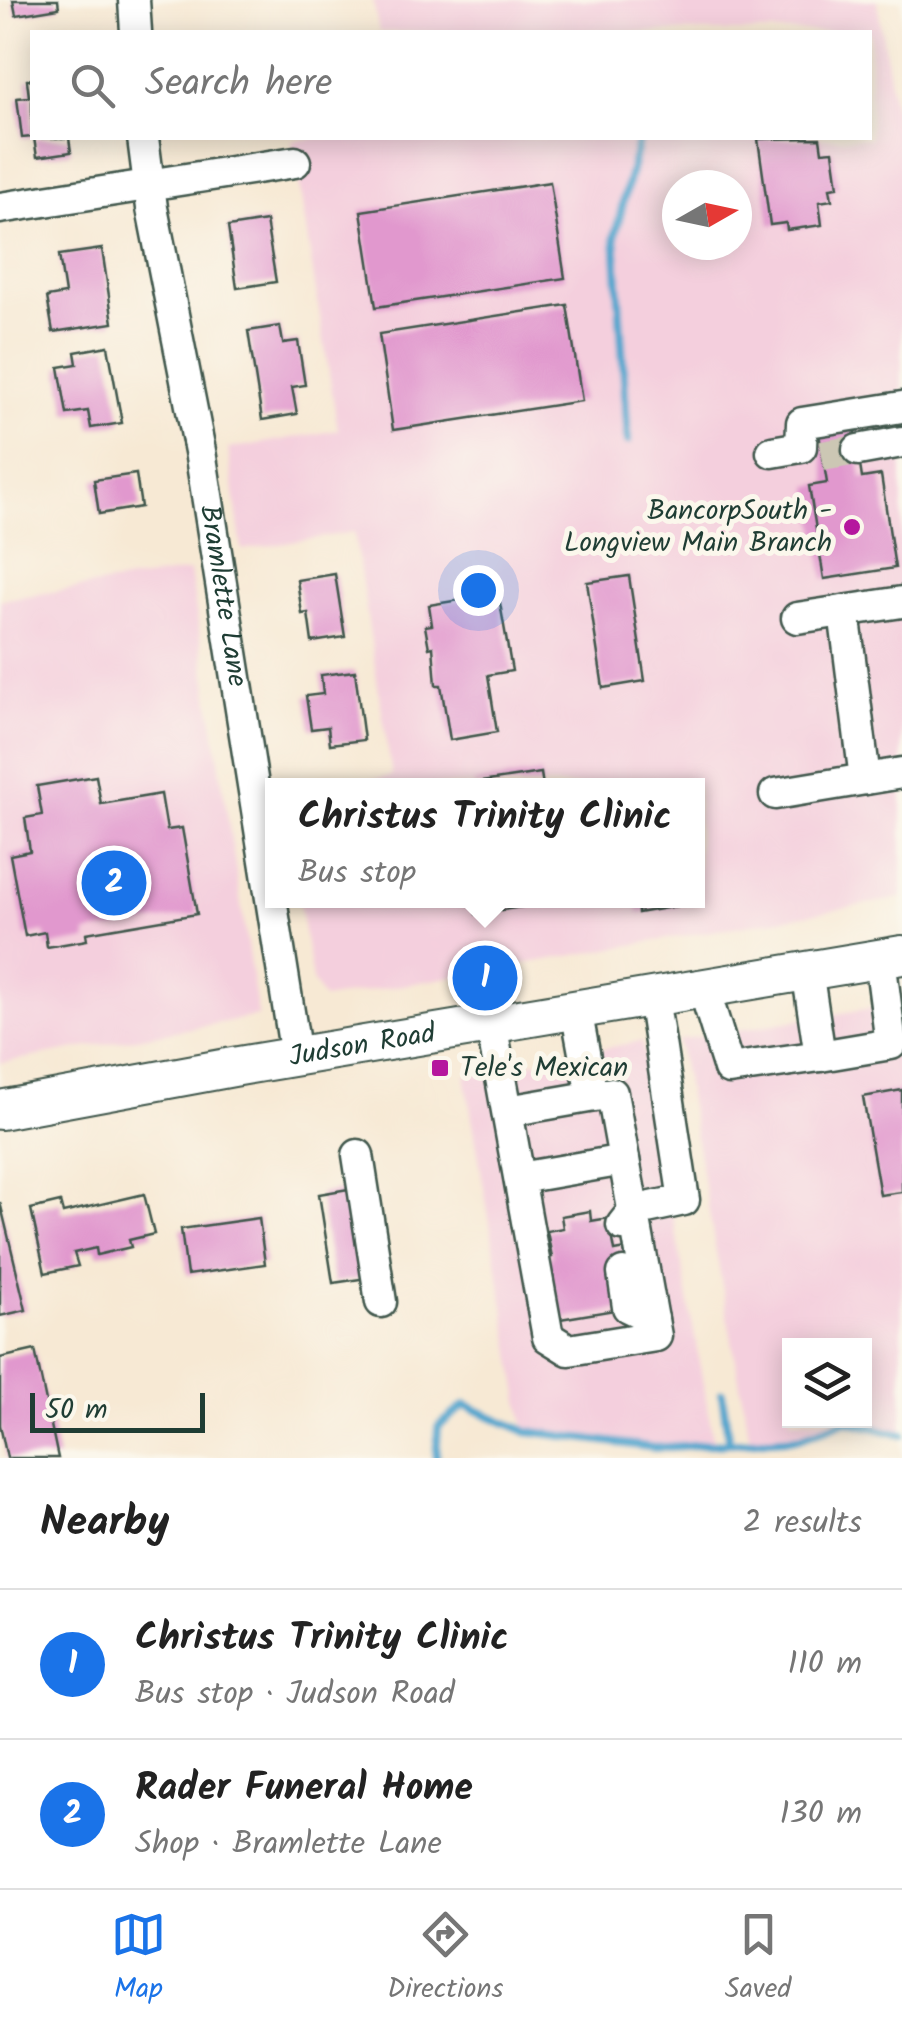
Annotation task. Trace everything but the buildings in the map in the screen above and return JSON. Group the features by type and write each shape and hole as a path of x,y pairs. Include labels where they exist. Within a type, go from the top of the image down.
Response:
{"main road":[{"name":"Judson Road","path":"0,1110 296,1056 891,957"}],"street":[{"path":"134,0 136,30"},
{"name":"Bramlette Lane","path":"143,140 148,185 197,433 265,861"},
{"path":"0,208 295,162"},
{"path":"798,451 802,423 902,406"},
{"path":"858,450 902,442"},
{"path":"797,618 902,602"},
{"path":"844,611 865,779"},
{"path":"775,794 902,773"},
{"name":"Bramlette Lane","path":"272,908 296,1056"},
{"path":"704,989 729,1069 896,1043 891,957"},
{"path":"807,970 820,1056"},
{"path":"652,1319 628,1307 616,1232 633,1211 684,1200 653,997"},
{"path":"576,1009 592,1096"},
{"path":"490,1023 548,1336 569,1350 656,1336 612,1092 508,1111"},
{"path":"358,1155 381,1302"},
{"path":"520,1178 624,1160"}],"shaded area":[{"path":"373,0 877,0 902,160 902,898 323,999 312,980 300,908 705,908 705,778 380,778 392,776 354,532 242,550 228,449 338,430 292,141 872,140 872,30 379,30"},
{"path":"190,571 258,1016 0,1063 0,600"},
{"path":"902,1003 902,1435 872,1427 872,1338 782,1338 782,1428 827,1428 799,1438 750,1441 678,1040"},
{"path":"642,1041 714,1444 655,1448 525,1431 465,1076"}],"waterway":[{"path":"628,441 615,236 639,140"},
{"path":"722,1393 729,1443"},
{"path":"436,1458 438,1427 465,1405 525,1431 655,1448 799,1438 847,1421 902,1435"}],"tunnel":[{"path":"822,456 858,450"}],"place":[{"name":"BancorpSouth - Longview Main Branch","path":"852,527"},
{"name":"Rader Funeral Home","path":"114,883"},
{"name":"Christus Trinity Clinic","path":"485,978"},
{"name":"Tele's Mexican","path":"440,1068"}]}
